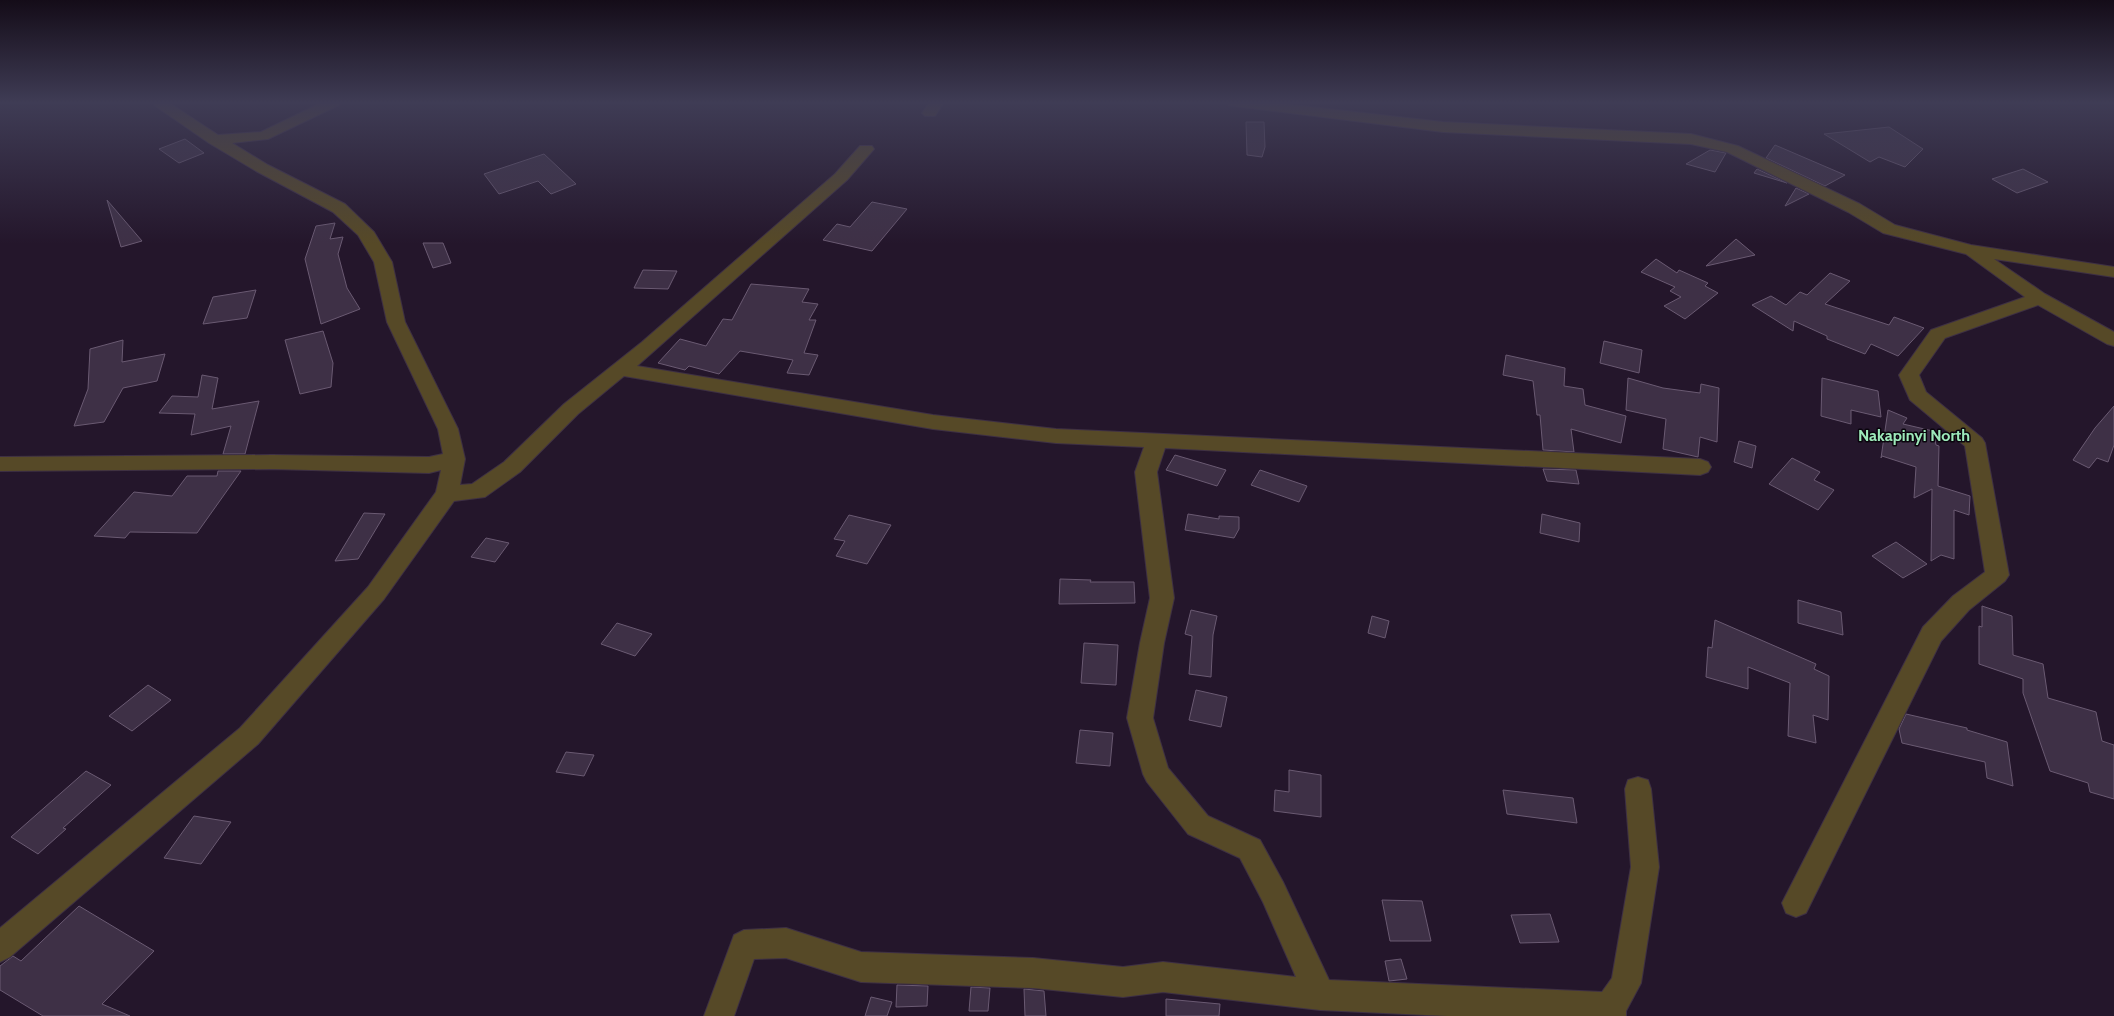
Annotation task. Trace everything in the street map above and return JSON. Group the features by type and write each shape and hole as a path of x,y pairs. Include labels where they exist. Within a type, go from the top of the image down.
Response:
{"street":[{"path":"0,947 249,736 376,593 446,494 454,459 448,429 396,322 383,262 365,232 339,208 231,149"},
{"path":"247,159 254,149"},
{"path":"446,494 477,490 512,467 571,409 619,369 650,346 835,183 866,149"},
{"path":"1733,149 1854,208 1889,229 1970,250 2114,272"},
{"path":"1970,250 2039,298 2114,340"},
{"path":"1796,903 1932,634 1961,603 1997,574 1975,443 1917,395 1909,375 1938,334 2039,298"},
{"path":"619,369 933,422 1056,436 1700,467"},
{"path":"1157,441 1146,472 1162,598 1152,643 1140,718 1156,774 1198,825 1250,849 1273,892 1320,995"},
{"path":"0,464 272,462 429,465 454,459"},
{"path":"719,1016 744,945 786,943 861,967 1033,973 1123,982 1163,977 1320,995 1610,1012 1626,983 1645,867 1638,790"}],"building":[{"path":"160,149 199,149 204,153 179,163"},
{"path":"1247,149 1264,149 1262,157 1247,155"},
{"path":"1772,149 1785,149 1845,175 1825,186 1766,158"},
{"path":"1849,149 1923,149 1905,167 1879,157 1870,162"},
{"path":"1710,150 1726,153 1715,172 1686,164"},
{"path":"544,154 576,184 551,194 538,181 499,194 484,174"},
{"path":"1757,169 1787,183 1754,173"},
{"path":"2023,169 2048,182 2017,193 1992,179"},
{"path":"1796,188 1809,194 1785,206"},
{"path":"107,200 142,241 121,247"},
{"path":"872,202 907,209 872,251 823,240 837,224 850,227"},
{"path":"335,223 330,239 343,237 338,254 347,288 360,309 321,324 305,259 316,226"},
{"path":"1736,239 1755,255 1706,266"},
{"path":"423,243 443,243 451,263 433,268"},
{"path":"1656,259 1677,273 1679,270 1708,283 1705,286 1718,293 1685,319 1664,306 1681,297 1670,291 1675,287 1641,272"},
{"path":"643,270 677,271 668,289 634,288"},
{"path":"1830,273 1850,281 1825,304 1889,325 1894,317 1924,328 1898,356 1871,344 1865,354 1827,339 1827,336 1794,321 1793,331 1752,305 1771,296 1786,305 1800,292 1807,295"},
{"path":"751,284 809,289 802,302 818,304 809,320 816,320 804,353 818,355 809,375 787,373 793,360 740,351 719,374 689,366 685,370 658,363 680,339 706,346 723,319 732,320"},
{"path":"256,290 247,318 203,324 213,297"},
{"path":"323,331 333,363 331,387 300,394 285,340"},
{"path":"123,340 122,362 165,354 157,381 123,388 104,422 74,426 88,389 90,349"},
{"path":"1604,341 1642,350 1639,373 1600,363"},
{"path":"1506,355 1565,368 1564,386 1583,389 1585,405 1626,416 1621,443 1571,429 1574,452 1543,450 1540,415 1537,415 1533,381 1503,375"},
{"path":"202,375 218,378 212,409 259,401 245,454 223,454 231,426 191,435 195,414 159,413 172,396 198,397"},
{"path":"1628,378 1663,388 1700,393 1701,384 1719,388 1717,442 1700,437 1698,457 1663,449 1666,419 1626,410"},
{"path":"1822,378 1878,391 1881,417 1851,410 1851,424 1821,416"},
{"path":"2114,406 2114,445 2108,462 2097,458 2089,468 2073,460 2095,428"},
{"path":"1888,410 1907,418 1903,424 1933,431 1936,445 1939,446 1938,486 1970,496 1969,515 1954,510 1954,559 1941,555 1931,561 1932,489 1914,498 1916,467 1882,456 1881,458"},
{"path":"1739,441 1756,446 1752,468 1734,462"},
{"path":"1175,455 1226,470 1217,486 1166,470"},
{"path":"1792,458 1820,472 1814,480 1834,490 1818,510 1769,484"},
{"path":"1543,469 1576,470 1579,484 1547,481"},
{"path":"1260,470 1307,486 1299,502 1251,485"},
{"path":"218,471 241,471 197,533 130,532 125,538 94,536 134,492 172,496 187,476 217,476"},
{"path":"364,513 385,514 358,559 335,561"},
{"path":"1188,514 1219,519 1219,516 1239,517 1239,529 1234,538 1185,530"},
{"path":"1542,514 1580,523 1579,542 1540,533"},
{"path":"849,515 891,525 867,564 836,556 845,541 834,539"},
{"path":"486,538 509,543 495,562 471,557"},
{"path":"1896,542 1927,564 1903,578 1872,556"},
{"path":"1060,579 1091,580 1090,582 1134,582 1135,603 1059,604"},
{"path":"1798,600 1841,612 1843,635 1798,623"},
{"path":"1982,606 2012,616 2013,655 2043,664 2048,698 2096,712 2102,741 2114,745 2114,799 2090,792 2088,783 2050,771 2023,693 2023,679 1979,664 1979,626 1982,627"},
{"path":"1191,610 1217,616 1213,635 1211,677 1189,674 1192,636 1185,634"},
{"path":"1372,616 1389,621 1385,638 1368,633"},
{"path":"1715,620 1816,664 1814,669 1829,676 1828,720 1813,715 1816,743 1788,736 1790,683 1748,667 1748,689 1706,677 1708,647 1712,648"},
{"path":"617,623 652,634 635,656 601,644"},
{"path":"1084,643 1118,645 1116,685 1081,683"},
{"path":"148,685 171,700 132,731 109,716"},
{"path":"1196,690 1227,697 1221,727 1189,720"},
{"path":"1906,714 1967,728 1967,730 2007,742 2013,786 1987,778 1985,762 1902,743 1899,729"},
{"path":"1080,730 1113,733 1110,766 1076,763"},
{"path":"566,752 594,755 584,776 556,772"},
{"path":"1289,770 1321,775 1321,817 1274,811 1275,790 1289,792"},
{"path":"86,771 111,785 63,828 66,829 38,854 11,837"},
{"path":"1503,790 1573,798 1577,823 1507,814"},
{"path":"194,816 231,822 201,864 164,858"},
{"path":"1382,900 1422,901 1431,941 1390,941"},
{"path":"79,906 154,951 102,1004 130,1016 43,1016 0,990 0,966 13,956 21,961"},
{"path":"1550,914 1559,942 1520,943 1511,915"},
{"path":"1401,959 1407,979 1389,981 1385,961"},
{"path":"897,985 928,986 927,1006 896,1007"},
{"path":"971,987 990,988 988,1011 969,1011"},
{"path":"1024,989 1044,991 1046,1016 1025,1016"},
{"path":"871,997 892,1002 887,1016 865,1016"},
{"path":"1166,999 1220,1004 1219,1016 1166,1016"}],"district":[{"name":"Nakapinyi North","path":"1914,435"}]}
